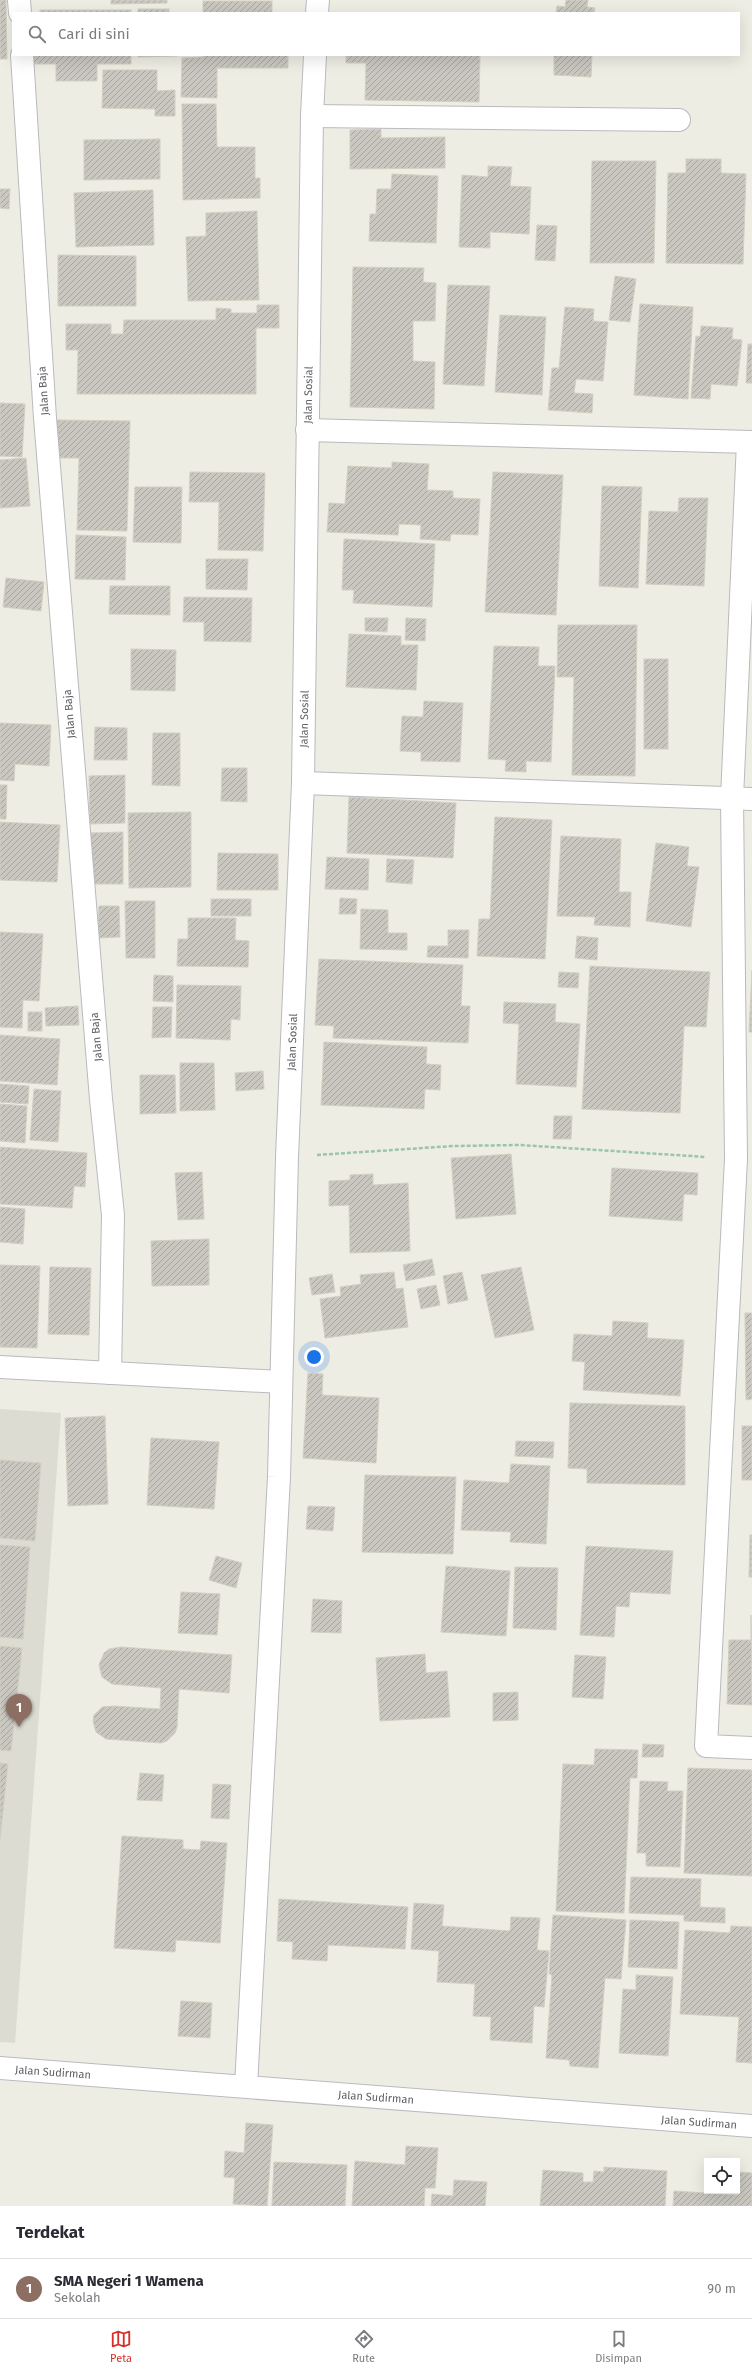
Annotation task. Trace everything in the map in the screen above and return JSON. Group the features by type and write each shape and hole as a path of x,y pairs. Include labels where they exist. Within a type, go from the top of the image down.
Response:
{"street":[{"path":"19,0 20,12"},
{"path":"317,12 318,0"},
{"name":"Jalan Baja","path":"22,56 45,418 101,1092 113,1215 110,1373"},
{"name":"Jalan Sosial","path":"246,2086 279,1477 287,1157 303,783 312,116 315,56"},
{"path":"312,116 679,120"},
{"path":"307,430 750,442 736,1159 706,1746 752,1748"},
{"path":"303,783 742,799"},
{"path":"0,1367 281,1382"},
{"name":"Jalan Sudirman","path":"0,2068 752,2126"}],"path":[{"path":"287,1157 452,1146 520,1145 736,1159"}],"shaded area":[{"path":"0,1409 61,1413 15,2043 0,2042"}],"building":[{"path":"0,0 6,0 7,59 0,59"},
{"path":"111,0 167,0 167,3 111,4"},
{"path":"566,0 588,0 587,7 595,8 594,12 556,12 557,6 565,7"},
{"path":"203,1 272,1 272,12 203,12"},
{"path":"138,9 169,9 169,12 138,12"},
{"path":"40,10 131,10 131,12 40,12"},
{"path":"33,56 131,56 131,64 97,64 97,81 56,81 56,64 33,64"},
{"path":"138,56 177,56 138,57"},
{"path":"288,56 288,68 217,68 217,98 181,97 182,58"},
{"path":"346,56 480,56 479,102 365,100 366,63 346,63"},
{"path":"554,56 592,56 591,77 554,75"},
{"path":"103,70 157,70 157,91 175,90 175,116 155,116 155,109 102,108"},
{"path":"182,104 216,104 217,147 255,147 255,178 260,178 260,198 183,200"},
{"path":"381,129 381,138 445,137 445,168 350,169 350,130"},
{"path":"160,139 160,179 84,180 84,140"},
{"path":"686,159 721,159 721,173 746,174 743,264 666,263 668,173 686,173"},
{"path":"592,161 656,161 654,263 590,263"},
{"path":"488,166 512,167 510,186 531,187 529,234 490,232 490,248 459,247 462,175 488,177"},
{"path":"392,174 438,176 436,243 369,241 370,214 376,214 377,189 391,189"},
{"path":"0,189 10,189 9,209 0,208"},
{"path":"153,190 154,245 76,247 74,193"},
{"path":"257,211 259,300 188,301 186,237 206,236 206,213"},
{"path":"537,225 557,226 555,261 535,260"},
{"path":"58,255 136,256 136,306 58,306"},
{"path":"353,267 424,268 423,282 436,283 435,321 413,321 413,361 435,362 434,409 350,407"},
{"path":"615,276 636,279 630,322 609,320"},
{"path":"448,285 490,286 484,386 443,384"},
{"path":"640,304 693,307 688,399 634,395"},
{"path":"257,305 279,305 279,328 256,328 256,394 77,394 78,350 66,350 66,324 111,324 111,334 123,334 124,320 216,320 216,308 231,309 231,313 257,313"},
{"path":"565,307 594,309 593,321 608,322 603,381 576,379 574,393 593,394 592,413 548,410 552,368 559,368"},
{"path":"500,315 546,317 542,395 495,392"},
{"path":"701,326 733,328 732,339 742,340 737,386 711,384 710,399 691,398 696,336 700,337"},
{"path":"748,344 752,344 752,383 746,383"},
{"path":"0,403 25,404 22,457 0,456"},
{"path":"57,420 130,421 127,531 77,530 79,458 57,458"},
{"path":"26,458 30,506 0,508 0,460"},
{"path":"392,462 429,464 427,490 453,491 453,498 480,499 478,535 451,534 450,541 420,539 421,525 399,524 398,535 327,532 329,503 345,504 348,466 392,468"},
{"path":"190,472 265,473 263,551 218,550 219,502 189,502"},
{"path":"493,472 563,475 556,615 485,612"},
{"path":"602,486 642,487 638,588 599,586"},
{"path":"135,487 182,487 181,543 133,542"},
{"path":"679,498 708,498 704,586 646,584 649,511 678,512"},
{"path":"76,535 126,537 125,580 75,579"},
{"path":"344,539 435,544 432,607 353,603 354,590 342,590"},
{"path":"206,559 248,559 247,590 206,589"},
{"path":"6,578 44,582 41,611 3,607"},
{"path":"110,586 170,586 170,615 109,614"},
{"path":"184,597 252,598 251,642 204,641 204,622 183,622"},
{"path":"365,618 388,618 387,632 365,631"},
{"path":"406,618 426,619 425,641 405,640"},
{"path":"558,625 637,625 635,776 572,775 574,677 557,677"},
{"path":"349,634 401,636 401,645 418,645 416,690 346,687"},
{"path":"494,646 539,647 538,666 555,666 551,762 526,761 526,772 505,771 506,760 488,759"},
{"path":"131,649 176,650 175,691 131,690"},
{"path":"644,659 668,659 668,749 644,749"},
{"path":"424,701 463,703 460,762 421,761 421,752 400,751 402,716 423,717"},
{"path":"0,723 51,725 49,766 15,764 14,781 0,780"},
{"path":"95,727 127,728 127,760 94,760"},
{"path":"153,733 180,733 180,786 152,785"},
{"path":"222,768 247,768 247,802 221,801"},
{"path":"125,775 125,823 90,824 89,776"},
{"path":"0,785 7,785 6,819 0,819"},
{"path":"349,797 456,803 453,858 347,853"},
{"path":"191,812 191,887 129,888 128,813"},
{"path":"495,817 552,820 545,959 477,956 479,919 490,919"},
{"path":"0,822 60,825 57,882 0,880"},
{"path":"123,832 123,884 90,884 89,833"},
{"path":"561,836 621,839 619,892 631,892 630,927 594,925 595,917 557,916"},
{"path":"656,843 689,847 687,866 699,867 691,927 646,921"},
{"path":"218,853 278,854 278,890 217,890"},
{"path":"327,857 369,859 368,890 325,889"},
{"path":"387,859 414,860 412,884 386,882"},
{"path":"340,898 357,899 356,914 339,914"},
{"path":"211,899 251,899 251,916 211,916"},
{"path":"125,901 155,901 155,958 126,958"},
{"path":"99,906 119,906 120,937 98,938"},
{"path":"361,909 388,910 388,933 407,933 407,950 360,949"},
{"path":"188,918 236,918 235,940 249,941 248,967 177,966 178,939 188,939"},
{"path":"448,930 469,930 468,958 427,957 428,946 448,946"},
{"path":"0,932 43,934 39,1001 23,1000 22,1028 0,1027"},
{"path":"577,936 598,938 597,960 575,958"},
{"path":"319,959 463,965 461,1006 470,1006 468,1043 333,1038 334,1026 315,1025"},
{"path":"590,966 710,972 706,1027 684,1026 680,1113 582,1109"},
{"path":"752,970 752,1032 749,1032"},
{"path":"559,972 579,973 578,988 558,987"},
{"path":"154,975 173,976 173,1002 153,1001"},
{"path":"177,985 241,986 240,1020 231,1019 230,1040 176,1038"},
{"path":"504,1002 556,1004 555,1022 580,1024 576,1087 516,1084 519,1024 503,1023"},
{"path":"78,1006 79,1025 46,1026 45,1008"},
{"path":"153,1007 172,1007 171,1037 152,1038"},
{"path":"28,1012 42,1012 42,1031 28,1031"},
{"path":"0,1035 60,1039 57,1085 0,1081"},
{"path":"324,1042 427,1047 426,1064 441,1065 440,1090 425,1089 424,1109 321,1105"},
{"path":"180,1063 214,1063 215,1110 180,1111"},
{"path":"263,1071 264,1089 236,1091 235,1073"},
{"path":"140,1075 175,1075 176,1113 140,1114"},
{"path":"0,1084 29,1086 28,1104 0,1102"},
{"path":"34,1089 61,1091 58,1142 30,1140"},
{"path":"0,1104 27,1106 25,1143 0,1141"},
{"path":"554,1116 572,1116 571,1139 553,1139"},
{"path":"0,1147 87,1153 85,1187 74,1186 72,1208 0,1204"},
{"path":"511,1154 516,1214 456,1219 451,1158"},
{"path":"612,1168 698,1173 697,1195 684,1194 682,1221 609,1216"},
{"path":"202,1172 204,1219 178,1220 175,1173"},
{"path":"373,1174 373,1185 408,1183 410,1251 350,1253 349,1205 329,1206 329,1181 350,1180 350,1175"},
{"path":"0,1207 25,1209 23,1244 0,1242"},
{"path":"209,1239 209,1285 152,1286 151,1241"},
{"path":"432,1259 435,1275 406,1281 403,1265"},
{"path":"0,1265 40,1266 37,1348 0,1347"},
{"path":"50,1267 91,1268 89,1335 48,1334"},
{"path":"521,1267 534,1330 495,1338 481,1275"},
{"path":"394,1272 396,1289 403,1288 408,1327 325,1338 320,1299 341,1296 340,1287 361,1284 360,1275"},
{"path":"462,1272 468,1300 448,1304 443,1276"},
{"path":"332,1274 335,1292 312,1295 309,1278"},
{"path":"436,1285 440,1305 421,1309 417,1289"},
{"path":"745,1313 752,1313 752,1399 746,1400"},
{"path":"613,1321 648,1323 647,1338 684,1340 680,1396 583,1390 585,1362 572,1361 574,1334 612,1336"},
{"path":"308,1373 323,1374 322,1395 379,1398 376,1463 303,1458"},
{"path":"570,1403 685,1406 685,1485 587,1483 587,1469 568,1468"},
{"path":"105,1416 108,1504 68,1506 65,1418"},
{"path":"742,1426 752,1426 752,1480 742,1480"},
{"path":"151,1438 219,1442 214,1509 147,1505"},
{"path":"516,1441 554,1442 553,1458 515,1456"},
{"path":"0,1460 41,1463 35,1541 0,1538"},
{"path":"511,1464 550,1466 546,1544 510,1542 511,1532 461,1530 464,1480 509,1483"},
{"path":"365,1475 456,1477 453,1554 362,1552"},
{"path":"308,1506 335,1507 333,1531 306,1529"},
{"path":"750,1535 752,1535 752,1577 749,1577"},
{"path":"0,1545 30,1547 23,1639 0,1637"},
{"path":"586,1546 673,1551 670,1594 630,1592 629,1607 616,1606 614,1637 580,1635"},
{"path":"216,1556 242,1563 236,1588 209,1580"},
{"path":"446,1566 510,1571 506,1636 441,1632"},
{"path":"515,1567 558,1568 556,1630 513,1628"},
{"path":"181,1592 220,1594 217,1635 178,1633"},
{"path":"313,1599 342,1601 341,1633 311,1632"},
{"path":"751,1615 752,1705 727,1704 729,1640 751,1640"},
{"path":"0,1646 22,1648 11,1751 0,1750"},
{"path":"121,1647 232,1655 229,1693 179,1689 177,1727 175,1733 167,1741 161,1743 106,1739 96,1732 93,1721 94,1715 102,1707 114,1706 160,1709 161,1688 112,1684 102,1677 99,1665 104,1653 109,1649"},
{"path":"425,1654 426,1673 447,1671 450,1717 380,1721 376,1658"},
{"path":"575,1655 606,1657 603,1699 572,1697"},
{"path":"518,1692 518,1720 493,1721 493,1693"},
{"path":"643,1744 664,1745 663,1757 642,1757"},
{"path":"595,1749 638,1750 637,1778 630,1778 624,1913 556,1911 563,1764 594,1765"},
{"path":"0,1763 8,1764 0,1839"},
{"path":"688,1768 752,1770 752,1876 684,1873"},
{"path":"140,1773 164,1775 162,1801 137,1800"},
{"path":"640,1781 668,1782 667,1791 683,1791 680,1867 646,1866 646,1853 637,1853"},
{"path":"213,1784 231,1785 229,1819 211,1818"},
{"path":"122,1836 183,1840 183,1849 200,1850 201,1841 227,1843 220,1943 176,1940 175,1952 114,1948"},
{"path":"631,1877 701,1879 700,1907 725,1908 725,1923 684,1921 684,1915 629,1913"},
{"path":"279,1899 408,1907 405,1949 328,1945 327,1961 292,1959 293,1942 277,1941"},
{"path":"414,1903 444,1905 442,1926 510,1931 511,1917 540,1918 537,1950 549,1951 544,2007 534,2006 532,2043 490,2040 491,2017 473,2016 475,1984 437,1982 439,1951 411,1949"},
{"path":"553,1915 626,1920 621,1979 605,1978 598,2068 570,2066 569,2060 546,2058 552,1975 549,1974"},
{"path":"630,1920 679,1922 677,1969 628,1967"},
{"path":"731,1926 752,1927 752,2063 736,2062 739,2017 680,2014 685,1930 730,1933"},
{"path":"636,1975 673,1977 668,2056 619,2053 623,1989 636,1990"},
{"path":"181,2001 212,2003 210,2038 178,2036"},
{"path":"246,2123 273,2125 267,2206 233,2204 235,2178 224,2177 225,2151 244,2153"},
{"path":"406,2146 438,2148 435,2188 425,2188 424,2206 352,2206 355,2161 405,2165"},
{"path":"274,2162 347,2165 345,2206 272,2206"},
{"path":"604,2167 667,2171 665,2206 540,2206 543,2170 583,2173 583,2182 593,2182 594,2171 604,2172"},
{"path":"740,2172 752,2173 752,2206 673,2206 674,2191 740,2194"},
{"path":"454,2180 487,2182 485,2206 431,2206 432,2194 453,2196"}],"place":[{"name":"SMA Negeri 1 Wamena","path":"19,1727"}]}
